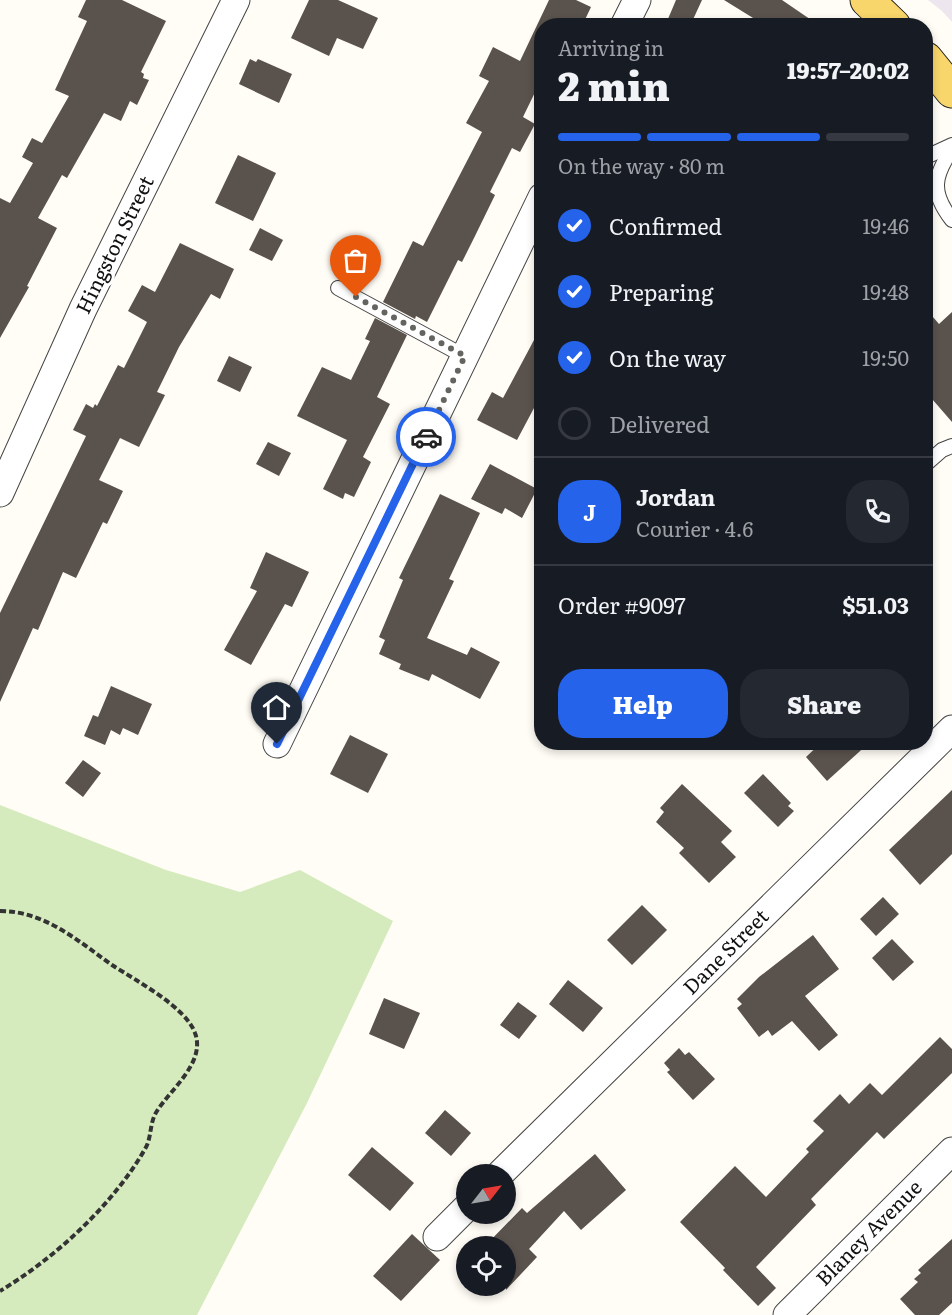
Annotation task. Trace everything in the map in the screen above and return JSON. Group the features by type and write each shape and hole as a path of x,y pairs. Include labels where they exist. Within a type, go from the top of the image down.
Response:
{"main road":[{"path":"870,1 886,18"},
{"path":"933,68 952,91"}],"street":[{"name":"Hingston Street","path":"0,493 83,309 236,0"},
{"path":"628,18 636,0"},
{"path":"277,744 534,214"},
{"name":"Dane Street","path":"933,748 952,729"},
{"name":"Dane Street","path":"510,1164 931,750"},
{"name":"Blaney Avenue","path":"787,1315 952,1150"},
{"path":"437,1237 456,1218"}],"lane":[{"path":"933,154 952,145"},
{"path":"952,149 939,170 936,185 946,212 952,220"},
{"path":"338,288 465,356"},
{"path":"933,458 942,450 952,446"}],"path":[{"path":"0,911 19,911 38,917 69,934 182,1014 195,1033 197,1047 189,1069 155,1113 147,1146 119,1188 104,1206 40,1262 0,1290"}],"shaded area":[{"path":"928,0 952,0 952,22 942,11"}],"green space":[{"path":"0,805 166,870 240,892 300,870 393,921 307,1103 197,1315 0,1315"}],"building":[{"path":"86,0 122,0 166,21 141,72 144,74 143,78 149,80 137,105 130,101 121,121 104,113 67,178 62,175 38,218 57,228 27,286 29,287 0,338 0,198 10,203 33,163 22,157 32,138 42,143 69,96 55,90 87,21 78,17"},
{"path":"309,0 338,0 378,18 363,49 337,38 329,56 291,38"},
{"path":"549,0 576,0 591,7 586,18 540,18"},
{"path":"676,0 702,0 694,18 668,18"},
{"path":"724,0 782,0 808,18 753,18"},
{"path":"534,32 534,94 523,117 534,123 534,126 520,152 512,148 490,192 495,195 475,236 462,262 458,260 427,322 416,316 415,319 383,302 413,241 423,246 482,132 466,123 489,81 479,76 493,47 520,61"},
{"path":"250,59 256,62 258,59 292,74 279,103 239,84"},
{"path":"238,155 276,173 253,221 215,203"},
{"path":"260,228 283,240 272,261 249,250"},
{"path":"180,243 234,269 220,299 211,294 179,347 157,392 165,395 139,447 120,438 99,480 123,491 107,524 103,522 76,578 63,572 38,630 33,628 0,702 0,613 86,436 73,430 86,404 93,408 95,404 97,406 118,365 124,368 147,322 128,311 142,285 155,292"},
{"path":"952,312 952,422 933,400 933,317 939,324"},
{"path":"375,318 407,335 377,397 390,404 363,457 371,462 354,497 345,493 343,499 323,489 347,440 297,416 322,367 351,380 370,341 365,339"},
{"path":"534,340 534,408 517,440 477,420 492,392 503,398"},
{"path":"229,356 252,367 240,392 217,381"},
{"path":"268,442 291,453 279,476 256,464"},
{"path":"490,464 534,487 534,495 522,518 505,508 502,514 471,499"},
{"path":"440,494 480,513 449,579 454,581 427,638 467,655 471,647 500,662 480,699 432,674 429,681 399,669 401,664 379,654 385,640 379,637 403,580 399,578"},
{"path":"266,552 309,572 292,607 285,604 251,665 224,650 257,591 250,588"},
{"path":"111,686 152,704 138,735 123,728 120,735 111,730 105,745 84,736 93,715 98,717"},
{"path":"350,735 388,754 368,793 330,774"},
{"path":"813,750 861,750 827,781 806,757"},
{"path":"83,760 101,773 83,797 65,783"},
{"path":"763,774 791,803 788,806 794,811 778,827 744,793"},
{"path":"682,784 732,831 721,842 736,857 709,883 679,853 684,848 656,822 664,812 660,808"},
{"path":"952,790 952,854 920,885 889,850"},
{"path":"883,897 899,914 876,936 860,919"},
{"path":"642,905 667,930 632,965 607,940"},
{"path":"813,935 839,969 805,996 838,1035 819,1051 792,1021 772,1036 768,1030 759,1037 737,1008 742,1004 737,999 759,977"},
{"path":"892,939 914,962 893,981 872,958"},
{"path":"568,980 603,1008 583,1032 549,1004"},
{"path":"384,998 420,1013 404,1049 369,1034"},
{"path":"518,1002 537,1016 519,1039 500,1025"},
{"path":"940,1037 952,1049 952,1073 884,1139 877,1132 811,1199 816,1205 756,1267 776,1288 758,1306 680,1222 735,1166 766,1197 809,1152 806,1149 824,1131 813,1121 840,1094 849,1104 870,1083 882,1095"},
{"path":"679,1048 685,1055 689,1052 715,1079 693,1100 667,1072 670,1070 664,1063"},
{"path":"445,1110 471,1133 451,1156 425,1133"},
{"path":"372,1147 414,1183 390,1211 348,1175"},
{"path":"595,1154 626,1190 581,1230 564,1211 529,1249 537,1257 516,1279 516,1236 495,1236 506,1224 516,1224 516,1214 522,1208 527,1213"},
{"path":"412,1234 440,1260 401,1301 373,1276"},
{"path":"952,1239 952,1303 939,1315 915,1315 900,1299 918,1282 914,1279 921,1273 918,1270"}],"way so far":[{"path":"356,297 465,356 426,437"}],"route":[{"path":"277,744 426,437"}]}
